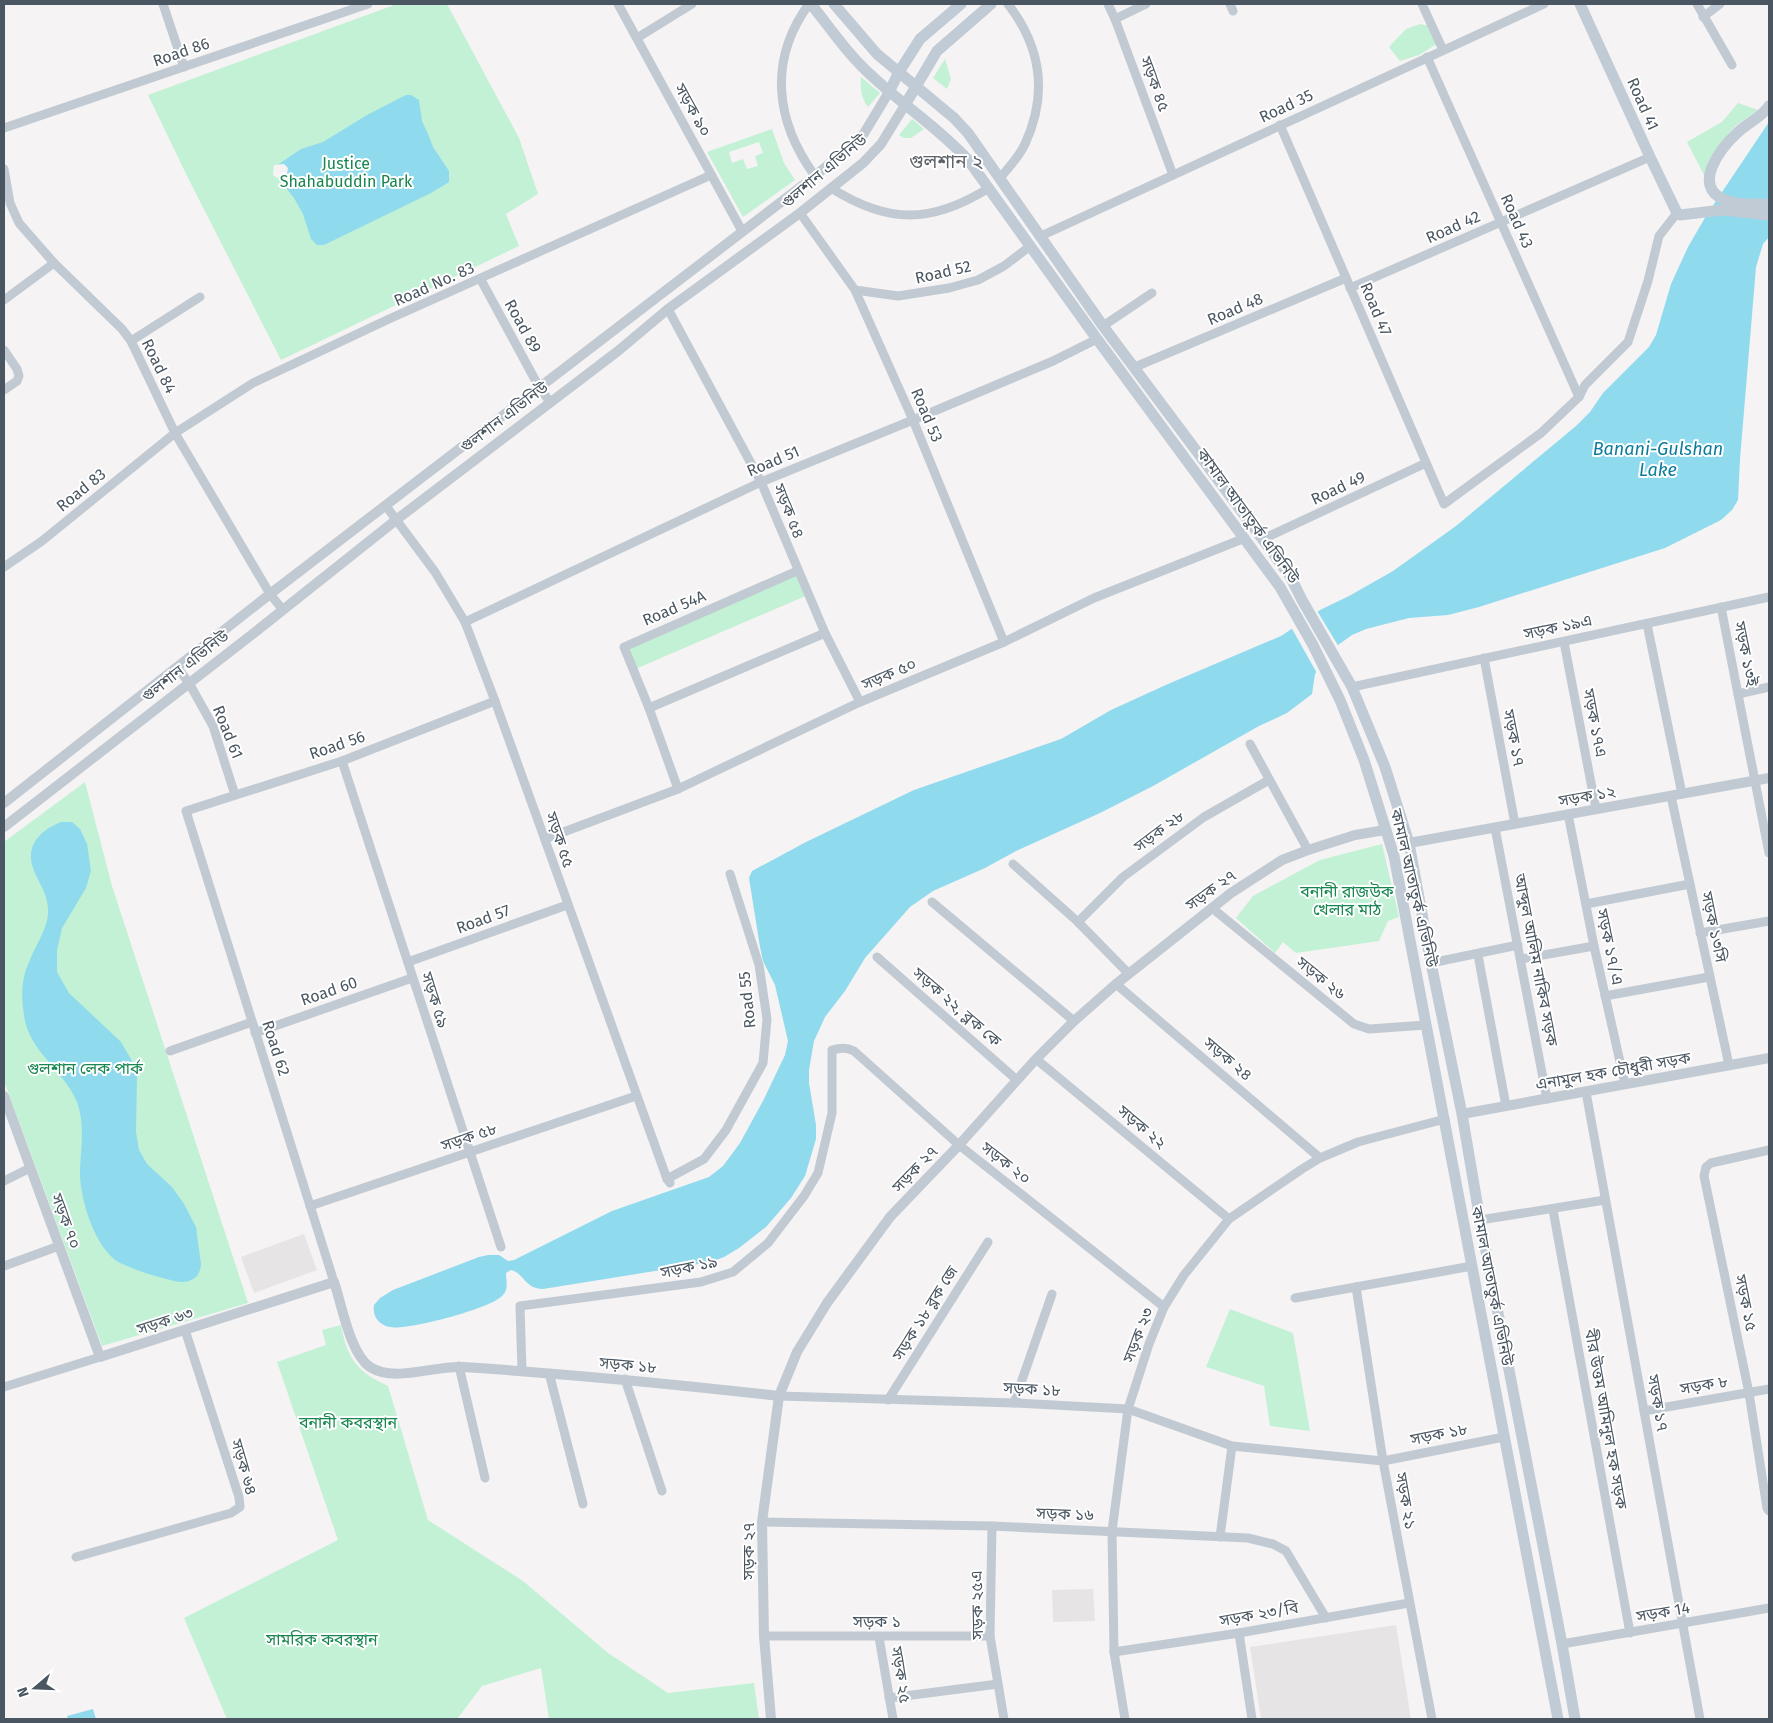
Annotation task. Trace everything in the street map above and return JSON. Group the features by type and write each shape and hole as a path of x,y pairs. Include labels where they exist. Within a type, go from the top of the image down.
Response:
{"main road":[{"name":"কামাল আতাতুর্ক এভিনিউ","path":"810,4 856,60 889,92 957,148 989,188 1097,339 1248,541 1280,587 1313,644 1338,694 1364,760 1394,856 1558,1719"},
{"name":"কামাল আতাতুর্ক এভিনিউ","path":"834,4 869,46 961,125 1103,326 1290,576 1352,687 1386,766 1409,843 1562,1644 1574,1719"},
{"name":"গুলশান এভিনিউ","path":"889,92 920,39 961,4"},
{"name":"গুলশান এভিনিউ","path":"905,105 937,51 991,4"},
{"name":"Road 41","path":"1580,4 1678,214"},
{"path":"1768,108 1764,113 1743,127 1726,144 1716,158 1709,181 1711,189 1724,200 1734,203 1769,204"},
{"path":"1678,214 1722,210 1769,215"},
{"path":"1248,541 1263,539"},
{"path":"1385,830 1404,826"},
{"path":"1445,1119 1462,1114"}],"street":[{"path":"163,4 184,67"},
{"name":"Road 86","path":"4,128 368,4"},
{"name":"সড়ক ৯০","path":"618,4 742,232"},
{"path":"637,38 692,4"},
{"path":"810,4 791,34 782,70 781,88 782,107 794,142 815,176"},
{"path":"1000,178 1024,146 1032,127 1037,107 1038,87 1037,67 1032,47 1025,28 1008,4"},
{"name":"সড়ক ৪৫","path":"1108,4 1116,19 1173,175"},
{"path":"1116,19 1146,4"},
{"path":"1422,4 1443,50"},
{"name":"Road 35","path":"1041,236 1544,4"},
{"path":"1697,4 1732,64"},
{"path":"1704,17 1720,4"},
{"name":"Road 43","path":"1427,57 1579,397"},
{"name":"গুলশান এভিনিউ","path":"4,803 270,594 815,176 863,134 889,92"},
{"name":"গুলশান এভিনিউ","path":"4,827 396,520 668,310 800,213 863,163 882,144 905,105"},
{"name":"Road 47","path":"1280,125 1444,504 1541,433 1579,397"},
{"name":"Road 42","path":"1350,288 1650,157"},
{"name":"Road 84","path":"4,169 7,204 20,223 54,263 122,328 131,341 175,433 270,594 283,610"},
{"name":"Road No. 83","path":"175,433 253,383 390,319 481,280 712,175"},
{"path":"831,188 855,202 872,209 906,215 942,212 958,206 989,188"},
{"name":"Road 53","path":"800,213 854,290 913,420 1004,642"},
{"path":"1579,397 1585,385 1628,342 1645,290 1659,236 1678,214"},
{"name":"Road 52","path":"854,290 898,296 949,288 978,280 1004,266 1030,247"},
{"path":"4,300 54,263"},
{"name":"Road 48","path":"1135,367 1346,278"},
{"name":"Road 89","path":"481,280 550,402"},
{"path":"1103,326 1152,293"},
{"path":"131,341 200,297"},
{"name":"সড়ক ৫৪","path":"668,310 761,482 825,634 860,702"},
{"name":"Road 51","path":"465,622 761,482 1053,361 1097,339"},
{"path":"4,352 17,369 19,376 17,381 4,390"},
{"name":"Road 83","path":"4,567 42,541 175,433"},
{"name":"Road 49","path":"1263,539 1426,464"},
{"path":"386,506 396,520"},
{"name":"সড়ক ৫৫","path":"396,520 435,572 465,622 668,1181"},
{"name":"সড়ক ৫০","path":"545,840 678,789 860,702 1004,642 1094,598 1248,541"},
{"name":"Road 54A","path":"678,789 649,708 624,647 797,571"},
{"name":"সড়ক ১৯এ","path":"1352,687 1769,596"},
{"name":"সড়ক ১৩ই","path":"1721,607 1769,853"},
{"path":"1647,624 1682,794"},
{"path":"649,708 825,634"},
{"name":"সড়ক ১৭এ","path":"1564,642 1596,809"},
{"name":"সড়ক ১৭","path":"1484,658 1515,824"},
{"name":"Road 61","path":"177,667 189,683 213,726 235,795"},
{"path":"1738,694 1769,687"},
{"name":"Road 56","path":"186,810 342,761 495,701"},
{"path":"1250,744 1308,850"},
{"name":"সড়ক ৫৯","path":"342,761 501,1247"},
{"name":"সড়ক ১২","path":"1409,843 1769,778"},
{"name":"সড়ক ২৮","path":"1078,922 1123,877 1196,822 1269,780"},
{"name":"সড়ক ১৩সি","path":"1671,796 1729,1065"},
{"name":"Road 62","path":"186,810 338,1295"},
{"name":"সড়ক ১৭/এ","path":"1568,814 1594,946 1626,1084"},
{"name":"আব্দুল আলিম নাকিব সড়ক","path":"1494,828 1547,1099"},
{"name":"সড়ক ২৭","path":"771,1719 768,1702 764,1636 762,1522 779,1396 797,1352 827,1303 890,1217 959,1145 1036,1059 1074,1021 1128,973 1212,908 1282,860 1355,835 1385,830"},
{"path":"1013,864 1078,922 1128,973"},
{"name":"Road 55","path":"668,1181 704,1159 726,1130 763,1063 767,1019 759,965 730,874"},
{"path":"1586,904 1690,884"},
{"path":"932,902 1074,1021"},
{"name":"Road 57","path":"408,962 567,905"},
{"name":"সড়ক ২৬","path":"1212,908 1354,1024 1369,1029 1426,1025"},
{"path":"1700,933 1769,921"},
{"path":"1431,963 1518,945"},
{"path":"1521,959 1594,946"},
{"path":"1478,954 1506,1106"},
{"name":"সড়ক ২২, ব্লক কে","path":"877,957 1017,1080"},
{"name":"Road 60","path":"256,1033 412,978"},
{"path":"1605,996 1709,978"},
{"name":"সড়ক ২৪","path":"1116,984 1320,1158"},
{"path":"170,1051 252,1022"},
{"name":"সড়ক ২০","path":"832,1050 848,1048 854,1051 959,1145 1164,1307"},
{"name":"সড়ক ১৯","path":"522,1371 520,1306 701,1282 733,1272 768,1243 804,1196 818,1174 832,1113 832,1050"},
{"name":"এনামুল হক চৌধুরী সড়ক","path":"1462,1114 1769,1058"},
{"name":"সড়ক ২২","path":"1036,1059 1229,1219"},
{"name":"সড়ক ১৭","path":"1586,1092 1700,1719"},
{"name":"সড়ক ৭০","path":"4,1096 100,1357"},
{"name":"সড়ক ৫৮","path":"310,1206 636,1096"},
{"name":"সড়ক ২৩","path":"1125,1719 1114,1652 1112,1530 1128,1409 1149,1344 1164,1307 1184,1275 1229,1219 1320,1158 1358,1142 1445,1119"},
{"name":"সড়ক ১৫","path":"1769,1150 1711,1163 1704,1172 1749,1393 1769,1511"},
{"path":"4,1181 30,1168"},
{"path":"1480,1220 1553,1210 1605,1200"},
{"name":"বীর উত্তম আমিনুল হক সড়ক","path":"1553,1210 1630,1633"},
{"name":"সড়ক ১৮ ব্লক জে","path":"888,1400 988,1242"},
{"path":"4,1266 59,1246"},
{"path":"1295,1298 1472,1266"},
{"name":"সড়ক ৬৩","path":"4,1387 334,1282"},
{"name":"সড়ক ২১","path":"1356,1287 1384,1461 1432,1719"},
{"path":"1014,1402 1052,1294"},
{"name":"সড়ক ১৮","path":"338,1295 354,1349 369,1367 386,1375 459,1366 626,1379 779,1396 1014,1402 1128,1409 1232,1446 1384,1461 1504,1437"},
{"name":"সড়ক ৬৪","path":"76,1557 231,1512 240,1507 239,1497 185,1330"},
{"path":"459,1366 485,1478"},
{"path":"550,1373 582,1504"},
{"path":"626,1379 662,1491"},
{"name":"সড়ক ৮","path":"1644,1411 1769,1389"},
{"path":"1220,1537 1232,1446"},
{"name":"সড়ক ১৬","path":"762,1522 992,1526 1112,1530 1248,1538 1273,1544 1286,1551 1326,1618"},
{"name":"সড়ক ২৫এ","path":"992,1526 990,1636 1004,1719"},
{"name":"সড়ক ২৩/বি","path":"1114,1652 1239,1633 1409,1603"},
{"name":"সড়ক 14","path":"1562,1644 1769,1608"},
{"path":"1239,1633 1252,1719"},
{"name":"সড়ক ১","path":"764,1636 990,1636"},
{"name":"সড়ক ২৫","path":"879,1636 893,1719"},
{"path":"889,1698 998,1684"}],"shaded area":[{"path":"304,1234 317,1270 254,1293 241,1257"},
{"path":"1093,1589 1095,1621 1053,1622 1052,1590"},
{"path":"1396,1625 1411,1719 1261,1719 1250,1647"}],"green space":[{"name":"Justice Shahabuddin Park","path":"397,4 447,4 519,138 538,194 506,214 519,246 281,360 148,95"},
{"path":"1420,24 1430,26 1438,43 1419,55 1400,61 1389,47 1406,29"},
{"path":"945,59 951,79 947,89 933,78"},
{"path":"861,77 880,93 868,107 861,93"},
{"path":"1738,103 1758,110 1735,126 1722,141 1716,158 1705,177 1687,142 1722,122"},
{"path":"912,119 924,129 911,138 904,138 899,135"},
{"path":"772,129 784,163 795,180 743,217 707,152","holes":["759,142 763,153 755,156 758,166 747,169 743,159 732,163 729,152"]},
{"path":"797,571 808,595 633,670 624,647"},
{"name":"গুলশান লেক পার্ক","path":"85,782 112,886 248,1303 102,1346 4,1081 4,842"},
{"name":"বনানী রাজউক খেলার মাঠ","path":"1382,844 1399,917 1388,921 1379,941 1296,953 1283,942 1275,953 1236,918 1253,896 1320,860"},
{"path":"1230,1309 1293,1333 1310,1431 1270,1426 1264,1386 1206,1367"},
{"path":"341,1325 343,1337 355,1363 368,1375 388,1386 428,1520 523,1581 608,1653 668,1693 754,1683 759,1719 549,1719 541,1668 482,1686 457,1719 227,1719 184,1618 338,1540 277,1362 326,1345 322,1330"}],"water":[{"path":"406,95 411,95 419,100 422,121 433,147 449,171 449,182 431,193 324,245 317,245 311,239 303,214 294,198 276,175 276,166 301,149 323,142 367,115"},
{"name":"Banani-Gulshan Lake","path":"1769,122 1769,237 1763,244 1756,267 1738,500 1732,510 1721,520 1665,548 1479,607 1448,615 1409,618 1366,629 1352,635 1338,645 1315,674 1312,694 1287,713 1259,726 1153,786 1100,813 933,891 910,907 865,958 845,991 825,1017 814,1041 809,1070 809,1083 816,1125 816,1139 805,1176 791,1198 766,1227 724,1257 711,1262 543,1289 528,1284 519,1274 511,1270 506,1273 507,1287 503,1295 484,1306 413,1326 390,1327 377,1319 374,1313 374,1305 380,1298 393,1290 479,1257 499,1255 508,1261 514,1260 612,1211 709,1177 723,1166 740,1143 764,1099 785,1055 788,1041 775,985 763,961 760,947 749,878 752,871 806,842 914,790 1061,739 1111,710 1281,636 1320,610 1393,571 1456,526 1576,426 1590,412 1603,393 1649,347 1656,335 1671,284 1688,247 1706,216"},
{"path":"61,822 72,822 80,829 87,844 91,871 86,888 62,928 57,951 57,972 69,993 121,1042 131,1059 137,1077 136,1132 139,1150 147,1164 172,1187 184,1204 196,1227 201,1264 198,1274 192,1280 184,1282 174,1281 127,1266 114,1259 100,1242 89,1218 80,1180 82,1127 77,1102 64,1080 39,1050 27,1028 22,1001 23,980 48,916 48,904 33,868 31,852 36,839 41,834"},
{"path":"93,1709 96,1719 68,1719 67,1716"}],"pier":[{"path":"284,164 288,168 287,174 282,178 277,178 273,175 274,165"},
{"path":"1316,609 1339,647 1318,675 1291,627"}],"district":[{"name":"গুলশান ২","path":"946,161"}],"park label":[{"name":"বনানী কবরস্থান","path":"348,1422"},
{"name":"সামরিক কবরস্থান","path":"322,1639"}]}
